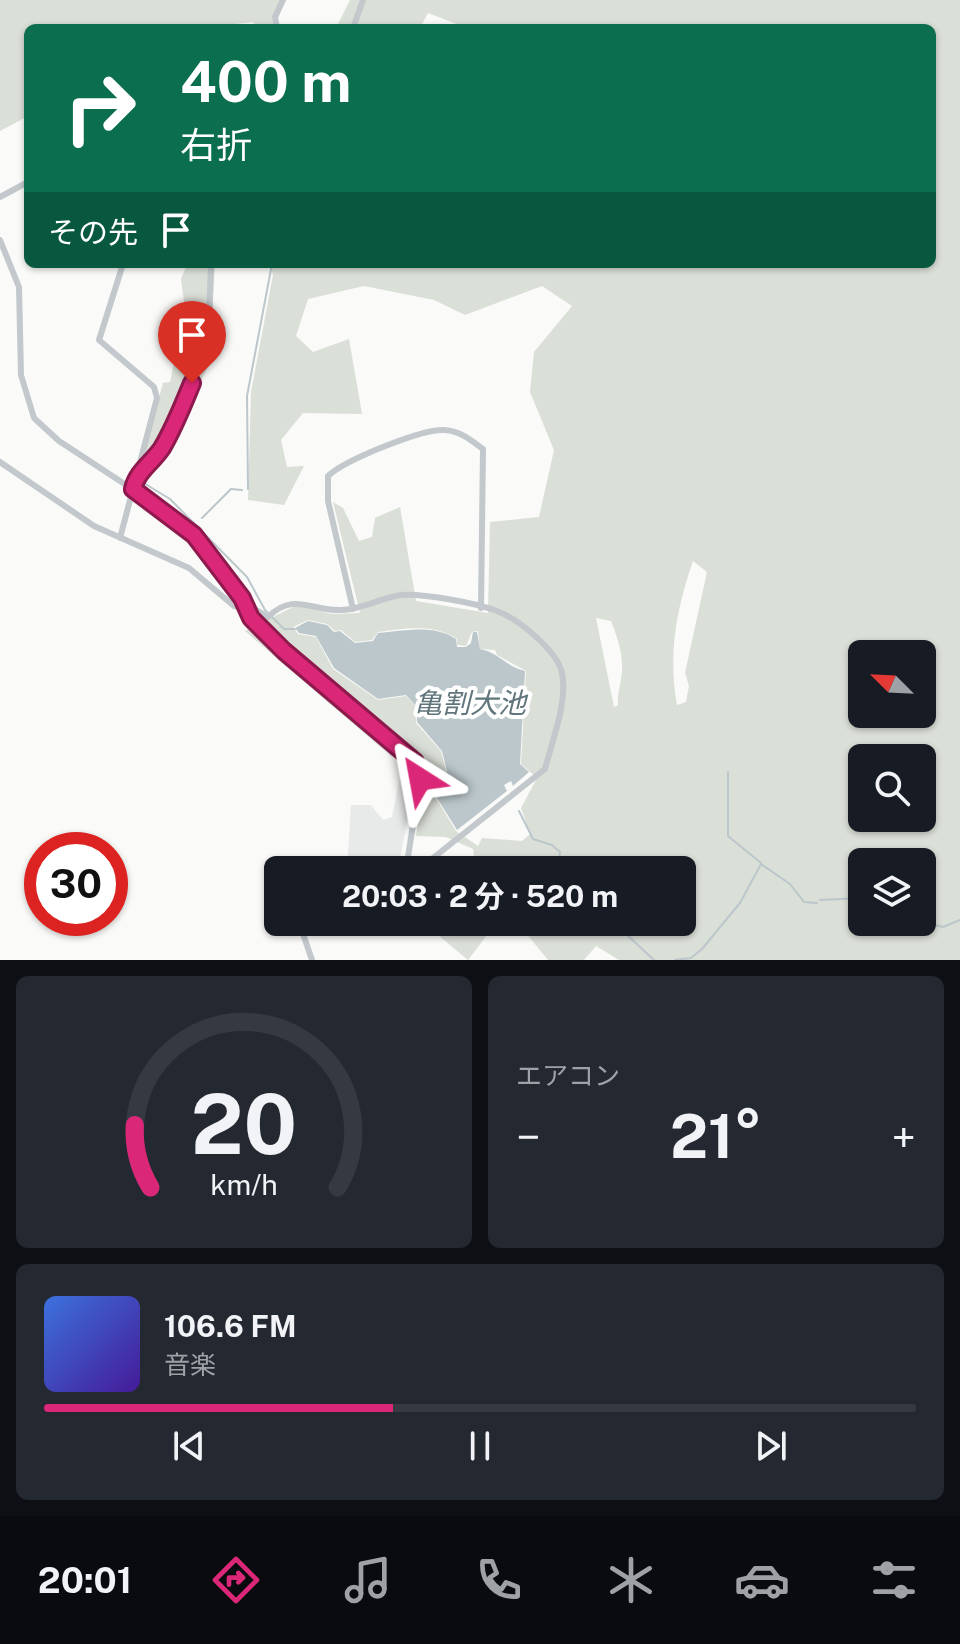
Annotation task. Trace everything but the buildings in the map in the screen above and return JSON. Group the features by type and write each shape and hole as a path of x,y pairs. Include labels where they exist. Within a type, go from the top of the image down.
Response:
{"street":[{"path":"276,24 275,17 283,0"},
{"path":"354,24 363,0"},
{"path":"0,197 24,184"},
{"path":"0,240 19,287 21,375 34,418 59,441 133,489 194,535 244,605 284,651 418,768 420,779 409,856"},
{"path":"120,538 157,393 100,343 98,336 122,268"},
{"path":"136,475 155,457 169,436 212,339 209,305 211,268"},
{"path":"353,609 328,501 328,476 380,450 442,429 458,432 483,449 481,608"},
{"path":"0,462 94,526 189,568 234,606 244,605 270,615 301,602 328,609 353,609 409,595 481,608 513,620 559,664 563,684 545,769 436,856"},
{"path":"304,936 312,960"}],"shaded area":[{"path":"0,0 285,0 276,24 24,24 24,118 0,131"},
{"path":"350,0 960,0 960,960 619,960 596,946 584,960 548,960 528,936 696,936 696,856 474,856 473,849 446,837 416,836 424,789 420,768 414,758 405,748 392,757 245,631 297,605 332,614 360,613 333,502 343,508 359,541 372,537 375,518 400,507 416,601 488,613 490,522 539,517 554,450 530,392 534,352 572,306 542,286 465,315 434,300 364,286 308,299 296,336 313,352 349,339 362,414 303,413 281,440 287,467 304,466 284,505 248,500 251,392 273,275 271,268 936,268 936,24 457,24 428,13 422,24 338,24","holes":["693,561 707,572 685,673 689,686 686,702 677,705 673,668 678,615","596,618 611,621 618,642 622,672 618,705 614,707","308,620 327,624 335,631 341,630 355,642 372,640 378,632 428,629 448,634 457,639 457,645 466,646 472,632 478,631 480,649 495,650 497,655 526,671 521,764 537,778 521,808 530,834 522,841 482,838 478,846 456,831 436,798 446,771 441,751 416,723 417,707 406,696 378,700 333,669 316,637 298,634 293,627"]},
{"path":"185,268 215,268 212,322 221,340 198,386 149,454 144,453 163,383 170,382 185,309 181,279"},
{"path":"401,771 416,772 401,856 348,856 351,805 371,805 383,820 392,817"},
{"path":"439,936 486,936 468,960"}],"water":[{"name":"亀割大池","path":"308,621 327,625 334,632 340,631 355,643 373,641 378,633 428,630 447,634 456,639 457,647 466,647 471,643 473,632 477,632 480,649 525,671 520,764 529,772 513,786 511,781 504,785 507,791 457,830 437,798 447,771 442,751 417,722 417,707 406,695 378,699 334,668 316,636 299,633 295,628"}],"waterway":[{"path":"248,489 247,396 271,268"},
{"path":"142,482 170,499 247,577 265,610 284,629 295,629"},
{"path":"202,518 231,489 242,490"},
{"path":"728,772 728,836 761,863"},
{"path":"519,811 533,839 552,845 560,852 560,856"},
{"path":"675,960 691,958 702,949 740,903 761,864 790,884 804,902 817,903"},
{"path":"820,900 848,899"},
{"path":"936,925 943,927 960,920"},
{"path":"628,936 654,960"}],"route":[{"path":"192,383 169,436 155,457 136,475 133,489 194,535 242,598 251,618 322,685 415,762 420,779"}]}
